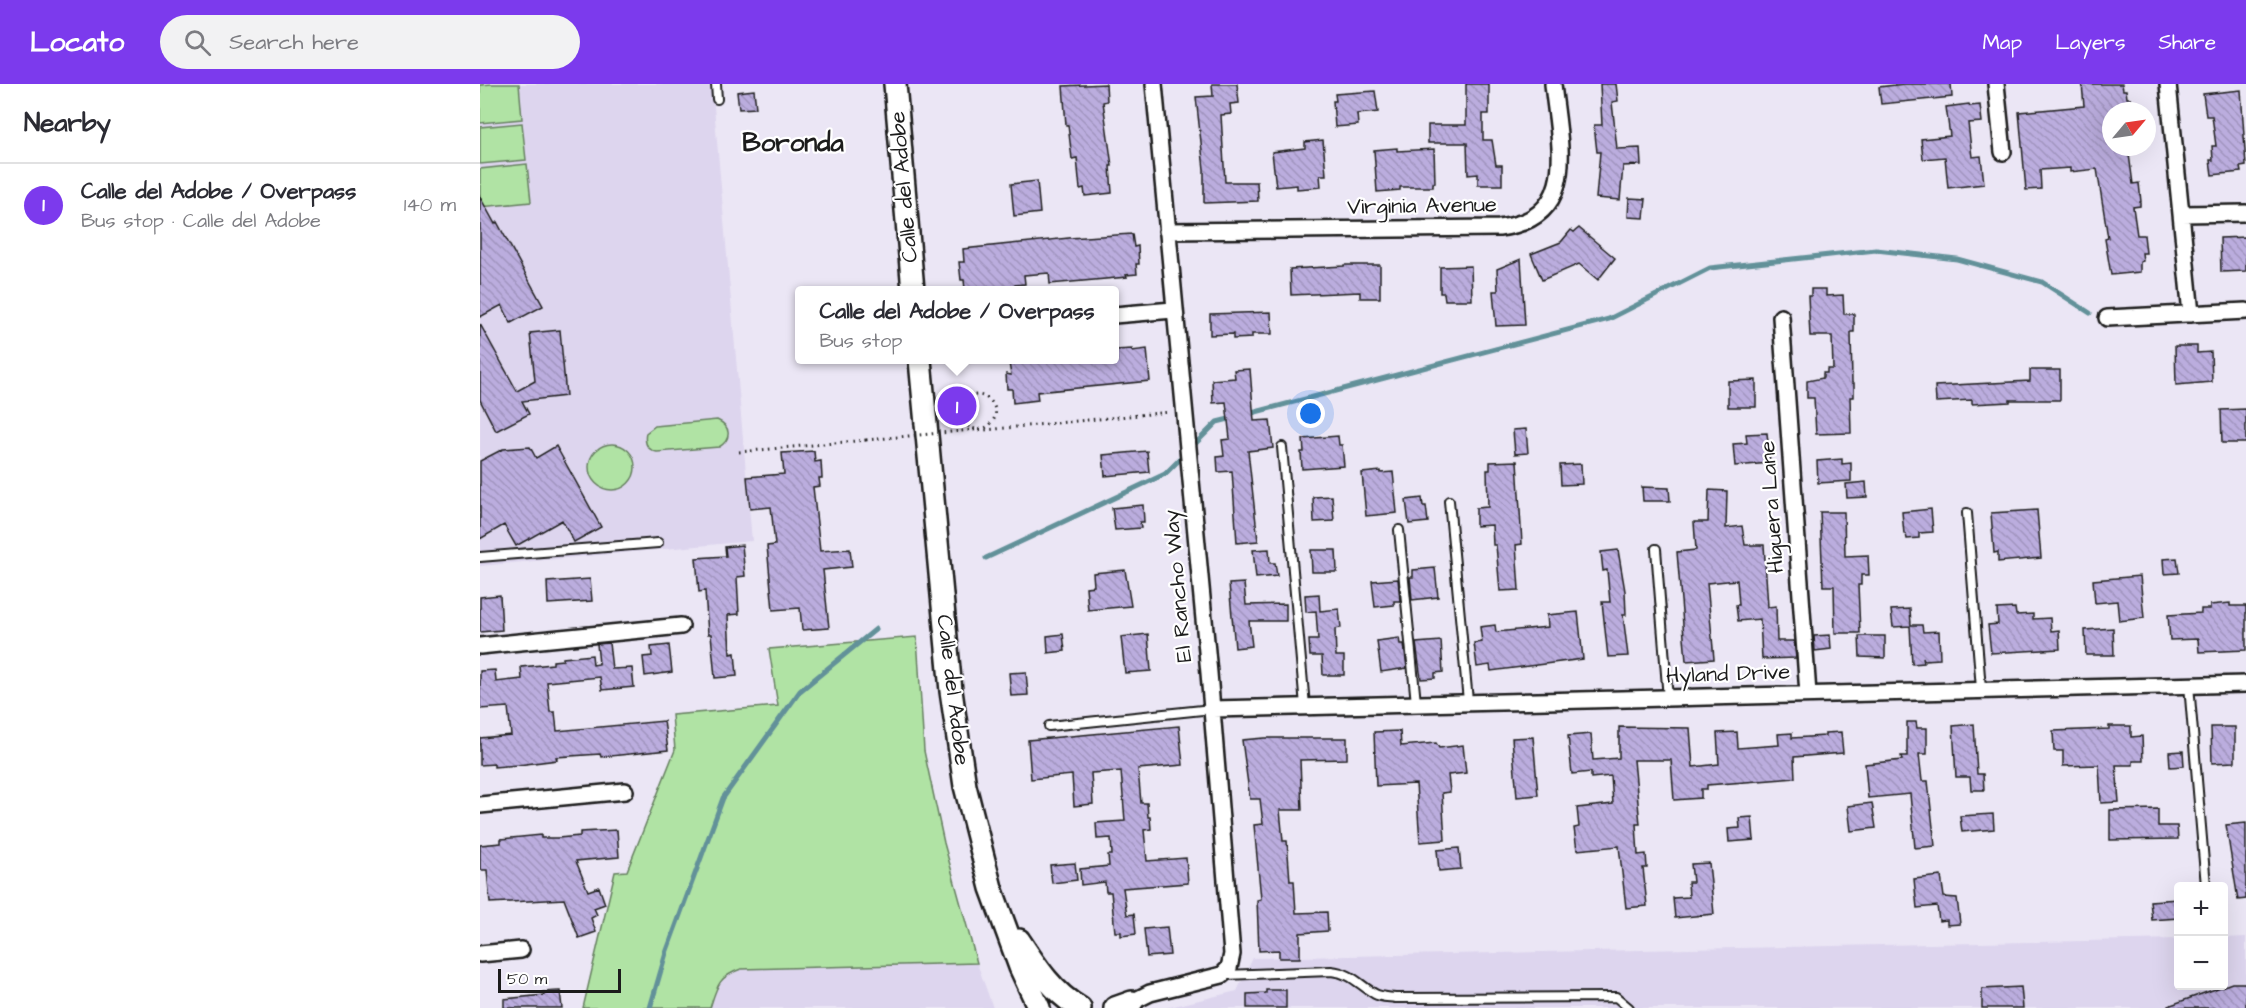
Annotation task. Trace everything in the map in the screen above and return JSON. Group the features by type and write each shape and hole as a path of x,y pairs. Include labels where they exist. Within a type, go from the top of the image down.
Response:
{"street":[{"name":"Calle del Adobe","path":"895,84 914,286"},
{"name":"El Rancho Way","path":"1154,84 1173,310 1212,709 1232,954 1229,968 1222,975"},
{"name":"Virginia Avenue","path":"1167,231 1515,226 1541,212 1557,188 1560,166 1553,84"},
{"path":"1996,84 2003,152"},
{"path":"2168,84 2191,314"},
{"path":"2182,214 2246,213"},
{"path":"1119,315 1173,310"},
{"path":"2107,318 2246,311"},
{"name":"Higuera Lane","path":"1781,316 1808,694"},
{"name":"Calle del Adobe","path":"920,364 947,658 958,744 973,820 991,888 1020,967 1039,1008"},
{"path":"480,646 681,626"},
{"name":"Hyland Drive","path":"1212,709 1468,701 1668,699 1981,689 2246,684"},
{"path":"480,805 624,791"},
{"path":"991,888 1016,935 1041,973 1063,997 1080,1008"},
{"path":"480,954 521,950"},
{"path":"1123,1006 1162,989 1222,975"}],"lane":[{"path":"716,84 717,99"},
{"path":"1282,447 1305,706"},
{"path":"1449,501 1468,701"},
{"path":"1967,513 1981,689"},
{"path":"1399,530 1416,703"},
{"path":"480,557 658,543"},
{"path":"1656,549 1668,699"},
{"path":"2189,685 2206,882"},
{"path":"1049,726 1212,709"},
{"path":"1222,975 1331,971 1343,973 1358,980 1377,995 1395,998 1616,997 1629,1008"}],"path":[{"path":"981,395 991,401 996,411 995,417 988,426 977,430 966,425 961,410 970,396 981,395"},
{"path":"739,452 1170,412"}],"shaded area":[{"path":"480,84 712,84 752,541 480,566"},
{"path":"2246,937 2246,1008 1166,1008 1237,991 1253,958 2174,939 2174,990 2228,990 2228,938"},
{"path":"977,963 993,1008 710,1008 719,982 728,973 741,969"}],"green space":[{"path":"519,84 522,119 480,123 480,85"},
{"path":"522,123 526,160 480,164 480,127"},
{"path":"527,164 531,202 480,207 480,169"},
{"path":"717,420 725,426 728,433 728,437 719,447 657,452 649,448 645,440 646,433 655,426"},
{"path":"612,444 628,451 635,467 628,483 612,490 596,483 589,467 596,451"},
{"path":"917,637 924,751 944,843 977,963 741,969 723,979 710,1008 583,1008 615,872 627,871 675,750 672,715 778,706 769,649"}],"building":[{"path":"1106,84 1107,101 1103,102 1112,166 1110,166 1112,193 1085,196 1084,188 1080,189 1077,158 1072,159 1063,86"},
{"path":"1212,84 1237,84 1239,103 1230,104 1231,114 1221,115 1225,182 1257,182 1258,201 1204,203 1204,169 1196,97 1213,96"},
{"path":"1466,84 1489,84 1489,114 1483,114 1483,140 1492,140 1496,165 1502,165 1502,185 1478,185 1478,174 1468,175 1467,143 1428,143 1428,125 1466,125"},
{"path":"1600,84 1616,84 1618,101 1612,102 1617,149 1640,148 1641,165 1623,166 1620,200 1596,198 1600,152 1597,152 1594,125 1602,125"},
{"path":"1904,84 1951,84 1952,97 1881,104 1879,87"},
{"path":"2082,84 2122,84 2127,98 2131,98 2131,102 2102,102 2102,156 2129,156 2133,184 2139,183 2140,206 2133,207 2137,235 2144,235 2146,253 2142,253 2143,261 2140,262 2140,272 2111,275 2105,239 2108,238 2097,169 2070,172 2070,168 2040,170 2041,189 2026,190 2019,112 2084,106"},
{"path":"754,90 756,108 739,109 737,92"},
{"path":"2241,90 2246,166 2240,167 2241,172 2212,175 2210,160 2213,160 2212,146 2216,146 2212,116 2206,116 2203,94"},
{"path":"1375,91 1378,112 1357,114 1358,125 1335,127 1333,101 1336,101 1335,94"},
{"path":"1969,104 1970,106 1980,105 1982,122 1968,123 1972,157 1981,156 1984,184 1948,188 1945,157 1923,159 1921,139 1950,136 1946,107"},
{"path":"1323,140 1326,175 1320,175 1321,187 1297,189 1297,185 1276,187 1272,152 1305,148 1305,142"},
{"path":"1397,148 1397,151 1434,149 1435,183 1433,187 1400,187 1400,190 1377,192 1374,150"},
{"path":"1037,181 1040,213 1014,216 1011,184"},
{"path":"480,197 495,224 497,222 543,306 511,323 502,305 480,317"},
{"path":"1629,198 1646,199 1644,218 1628,217"},
{"path":"1579,228 1615,258 1598,280 1579,264 1542,280 1531,254 1561,242 1571,230 1574,232"},
{"path":"1132,234 1134,247 1138,246 1137,274 1126,275 1127,277 1050,284 1049,273 1024,275 1025,284 1015,286 965,286 964,280 961,280 959,262 964,262 963,249"},
{"path":"2246,237 2246,271 2221,272 2220,238"},
{"path":"1521,259 1525,325 1496,326 1493,291 1498,291 1497,269"},
{"path":"1380,265 1380,298 1360,298 1360,292 1291,295 1290,269"},
{"path":"1471,266 1472,300 1445,300 1444,293 1440,293 1440,267"},
{"path":"1811,289 1826,289 1826,296 1843,295 1844,314 1854,314 1854,332 1851,332 1854,397 1850,397 1851,433 1816,434 1814,398 1807,398 1807,381 1823,378 1823,373 1827,373 1827,369 1833,369 1832,336 1810,336 1808,296 1811,296"},
{"path":"1271,312 1272,334 1252,334 1252,338 1233,339 1233,334 1210,335 1210,314"},
{"path":"480,324 517,391 535,381 530,333 560,330 566,396 522,401 529,414 496,431 480,400"},
{"path":"2175,346 2197,346 2197,353 2211,352 2212,382 2176,385"},
{"path":"1147,349 1150,381 1037,392 1038,400 1013,403 1012,389 1007,389 1006,374 1011,375 1009,364 1119,364 1119,350"},
{"path":"1250,369 1254,421 1270,420 1273,448 1248,451 1258,541 1237,543 1232,471 1218,472 1217,457 1224,456 1222,440 1230,439 1226,402 1213,403 1212,380 1235,378 1234,370"},
{"path":"2030,370 2060,370 2060,400 2010,400 2010,402 1972,404 1972,400 1936,402 1935,386 2030,381"},
{"path":"1756,380 1756,407 1728,407 1728,381"},
{"path":"2246,409 2246,443 2222,443 2221,410"},
{"path":"1526,429 1528,453 1515,454 1513,430"},
{"path":"1767,433 1770,463 1735,466 1733,444 1747,443 1746,434"},
{"path":"1338,436 1339,445 1342,445 1344,466 1302,469 1303,439"},
{"path":"556,446 601,527 574,542 562,520 516,546 504,525 480,539 480,461 503,449 530,447 536,458"},
{"path":"814,451 815,462 821,461 820,486 813,487 820,551 850,549 852,567 823,570 829,628 802,630 800,608 773,610 767,546 775,545 771,507 750,509 747,477 784,474 782,453"},
{"path":"1147,451 1149,472 1105,476 1103,455"},
{"path":"1842,459 1842,464 1851,463 1851,481 1818,483 1817,461"},
{"path":"1517,461 1522,544 1516,545 1519,590 1500,591 1492,525 1476,526 1476,508 1488,507 1487,470 1490,470 1490,462"},
{"path":"1581,464 1582,484 1561,485 1560,465"},
{"path":"1381,471 1381,473 1393,472 1397,513 1366,516 1362,473"},
{"path":"1866,482 1867,497 1847,498 1846,484"},
{"path":"1642,487 1669,488 1670,501 1643,501"},
{"path":"1709,490 1727,491 1726,528 1742,526 1745,545 1764,545 1768,607 1776,606 1777,641 1794,641 1796,658 1762,659 1760,619 1738,621 1737,580 1707,583 1714,659 1686,661 1677,552 1696,550 1694,522 1708,522"},
{"path":"1332,496 1334,521 1314,522 1313,497"},
{"path":"1422,498 1423,506 1426,506 1428,522 1409,524 1406,500"},
{"path":"1143,505 1144,522 1140,522 1141,528 1115,530 1112,508"},
{"path":"1931,509 1933,532 1919,533 1919,538 1907,539 1904,534 1902,512"},
{"path":"2037,510 2041,558 1998,562 1998,552 1994,553 1991,513"},
{"path":"1820,512 1844,512 1845,556 1868,555 1869,575 1861,575 1861,585 1858,585 1860,633 1835,633 1834,586 1823,586"},
{"path":"742,545 745,576 737,577 739,614 728,615 730,654 735,653 737,676 715,678 711,634 708,634 705,591 699,592 696,558 726,556 725,547"},
{"path":"1269,549 1270,563 1275,563 1277,576 1256,578 1253,550"},
{"path":"1311,550 1336,550 1337,572 1312,572"},
{"path":"1618,550 1625,591 1626,615 1623,615 1628,656 1608,657 1602,602 1610,602 1607,570 1603,571 1601,552"},
{"path":"2177,558 2179,573 2164,574 2163,559"},
{"path":"1435,568 1438,597 1412,600 1410,577 1413,577 1413,570"},
{"path":"1125,570 1131,606 1088,610 1086,587 1094,586 1093,573"},
{"path":"2140,576 2144,618 2119,621 2117,601 2095,603 2093,580"},
{"path":"590,579 592,601 548,604 547,582"},
{"path":"1398,579 1400,601 1394,601 1394,605 1375,607 1372,581"},
{"path":"1244,583 1246,605 1286,604 1286,621 1249,621 1252,646 1235,648 1229,584"},
{"path":"1319,594 1320,611 1339,609 1341,628 1335,629 1336,656 1344,656 1344,675 1323,675 1322,656 1310,656 1309,640 1318,640 1316,611 1306,612 1305,595"},
{"path":"500,595 502,630 480,632 480,597"},
{"path":"2230,603 2230,606 2246,606 2246,650 2199,652 2198,639 2170,640 2168,615 2201,613 2201,609 2210,609 2210,605"},
{"path":"2015,608 2016,615 2033,614 2033,619 2050,618 2051,631 2059,630 2060,649 1991,653 1988,625 1998,624 1997,609"},
{"path":"1910,609 1911,625 1922,625 1923,632 1939,631 1940,659 1924,660 1923,657 1924,663 1912,664 1910,626 1893,627 1891,610"},
{"path":"1578,612 1583,659 1491,671 1490,665 1477,667 1474,643 1482,642 1480,627 1495,625 1496,632 1548,627 1547,615"},
{"path":"2113,628 2114,655 2086,655 2085,630"},
{"path":"1063,634 1065,651 1048,653 1047,636"},
{"path":"1148,634 1151,671 1125,673 1121,637"},
{"path":"1830,635 1831,649 1815,651 1814,636"},
{"path":"1859,636 1885,636 1885,658 1860,657"},
{"path":"1399,638 1400,644 1404,644 1407,668 1381,672 1377,641"},
{"path":"1441,641 1443,672 1435,673 1435,678 1421,679 1416,643"},
{"path":"609,643 612,669 632,668 634,687 602,690 600,677 547,682 550,712 555,712 557,731 664,721 668,750 601,757 600,754 556,757 557,760 494,767 494,764 480,765 480,738 511,735 508,707 480,709 480,671 495,670 496,682 522,679 521,667 553,664 553,661 563,660 563,658 592,655 593,665 599,664 597,644"},
{"path":"669,645 672,672 645,676 643,657 652,656 651,647"},
{"path":"1026,672 1028,695 1011,696 1009,673"},
{"path":"1907,722 1916,722 1917,728 1927,728 1927,754 1919,754 1922,781 1928,781 1935,846 1915,848 1910,794 1868,798 1865,764 1902,760 1901,756 1907,756"},
{"path":"1974,724 1977,774 1983,774 1984,790 1971,790 1970,777 1956,777 1953,726"},
{"path":"1179,726 1183,765 1138,769 1141,803 1147,803 1148,817 1150,817 1151,829 1144,830 1147,861 1186,858 1188,883 1123,888 1127,915 1134,914 1136,934 1121,936 1121,932 1115,932 1111,892 1106,892 1105,882 1081,885 1080,869 1109,866 1108,855 1112,855 1111,838 1097,839 1096,823 1125,821 1121,771 1091,773 1093,804 1074,806 1072,775 1031,779 1028,740"},
{"path":"2109,726 2131,726 2131,737 2142,736 2143,761 2133,761 2133,765 2116,765 2119,802 2101,803 2099,765 2063,766 2063,751 2054,751 2053,731 2109,729"},
{"path":"1619,727 1690,728 1693,767 1719,764 1717,733 1737,732 1738,748 1779,745 1778,734 1792,733 1792,738 1825,736 1825,733 1841,732 1843,753 1794,757 1795,778 1707,785 1707,789 1701,789 1701,798 1674,800 1671,760 1634,760 1640,824 1636,824 1638,855 1646,854 1647,868 1643,868 1647,906 1626,908 1619,846 1577,850 1574,828 1579,827 1577,808 1613,804 1611,776 1591,778 1591,772 1572,774 1568,736 1591,734 1593,760 1619,758"},
{"path":"2211,727 2235,727 2235,762 2212,763"},
{"path":"1400,731 1401,746 1436,743 1439,748 1463,745 1466,773 1448,775 1450,792 1442,793 1445,840 1420,842 1416,784 1376,786 1374,732"},
{"path":"1533,737 1538,795 1517,797 1512,738"},
{"path":"1347,738 1347,759 1300,760 1302,810 1280,810 1283,841 1287,841 1290,881 1294,881 1296,913 1327,912 1328,931 1300,933 1300,958 1279,958 1279,950 1259,951 1257,900 1261,899 1254,825 1263,824 1260,799 1250,799 1242,740"},
{"path":"2183,751 2184,766 2170,767 2169,752"},
{"path":"1872,803 1876,828 1851,831 1848,806"},
{"path":"2158,809 2158,826 2177,826 2178,839 2110,840 2110,810"},
{"path":"1993,814 1994,829 1962,832 1960,816"},
{"path":"1752,817 1754,840 1729,842 1728,829 1740,828 1739,818"},
{"path":"2246,823 2246,899 2238,900 2226,825"},
{"path":"617,830 619,857 576,861 588,891 599,887 605,904 594,908 597,915 591,918 596,932 579,938 564,899 490,903 487,870 480,870 480,845 501,843 501,839 541,835 541,838 558,838 580,836 580,832"},
{"path":"1459,848 1461,869 1439,871 1437,850"},
{"path":"1075,863 1077,880 1052,883 1050,865"},
{"path":"1709,863 1714,914 1675,918 1673,898 1689,897 1688,882 1693,882 1691,864"},
{"path":"1941,876 1944,897 1957,898 1960,924 1947,925 1947,920 1939,921 1937,906 1917,908 1914,879"},
{"path":"2174,899 2174,918 2152,920 2150,901"},
{"path":"1167,927 1170,955 1147,957 1144,929"},
{"path":"2246,983 2246,1008 2168,1008 2168,1006 2213,990 2228,990 2228,984"},
{"path":"2021,987 2023,1008 1982,1008 1982,989"},
{"path":"1266,990 1286,990 1286,1008 1247,1008 1247,994 1266,993"},
{"path":"560,991 562,1008 504,1008 504,999"}],"waterway":[{"path":"1248,414 1609,319 1710,268 1876,250 1957,259 2042,282 2090,313"},
{"path":"986,558 1165,474 1217,422 1233,418"},
{"path":"650,1008 666,953 723,798 800,691 876,629"}],"place":[{"name":"Calle del Adobe / Overpass","path":"957,406"}],"district":[{"name":"Boronda","path":"793,143"}]}
